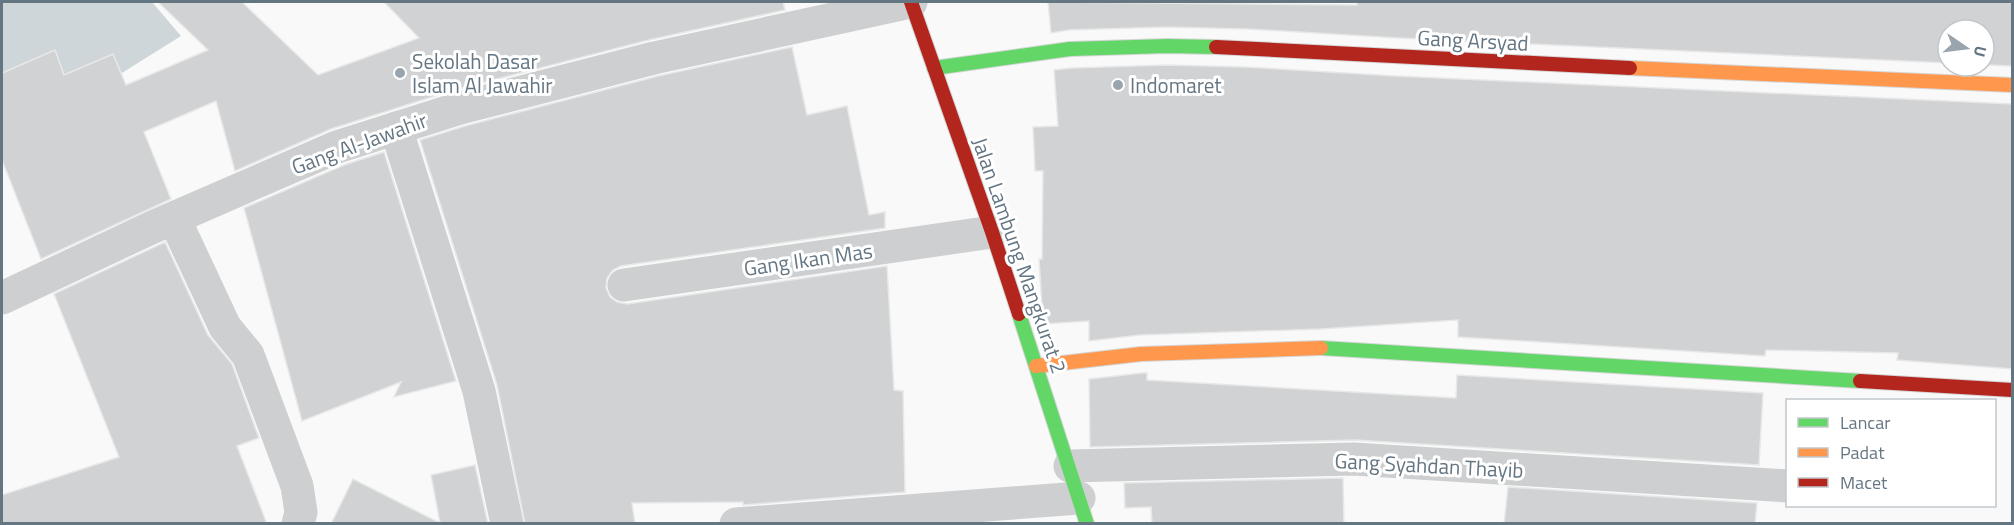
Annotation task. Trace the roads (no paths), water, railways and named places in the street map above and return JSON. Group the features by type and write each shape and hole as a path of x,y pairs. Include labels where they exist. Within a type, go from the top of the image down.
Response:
{"street":[{"name":"Jalan Lambung Mangkurat 2","path":"911,2 992,232 1083,511"},
{"name":"Gang Al-Jawahir","path":"2,298 174,218 337,147 460,108 654,58 911,2"},
{"name":"Gang Arsyad","path":"934,68 1070,49 1167,46 2013,86"},
{"path":"396,128 479,392 507,524"},
{"path":"174,218 225,327 248,355 297,486 301,512 298,524"},
{"name":"Gang Ikan Mas","path":"624,285 992,232"},
{"path":"1036,366 1141,354 1312,347 2013,390"},
{"name":"Gang Syahdan Thayib","path":"1070,466 1354,459 1786,486"},
{"path":"736,524 1083,511"}],"place":[{"name":"Sekolah Dasar Islam Al Jawahir","path":"400,73"},
{"name":"Indomaret","path":"1118,85"}]}
